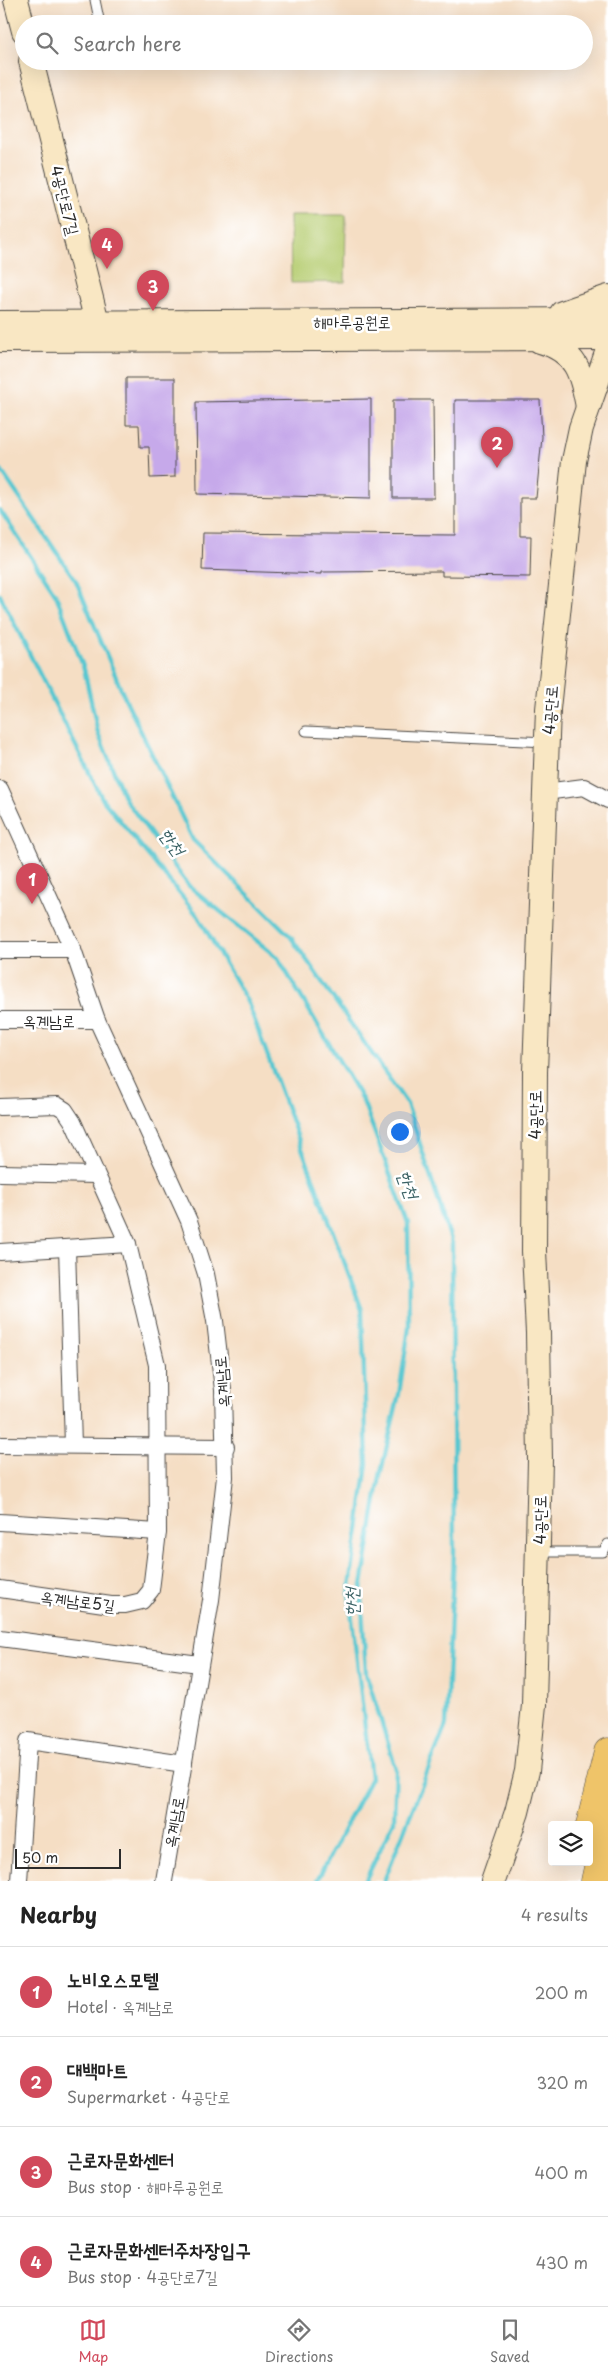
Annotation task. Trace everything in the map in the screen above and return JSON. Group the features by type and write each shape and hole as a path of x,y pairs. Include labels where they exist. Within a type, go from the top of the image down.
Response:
{"highway":[{"path":"595,1881 608,1752"},
{"path":"577,1881 580,1866"}],"street":[{"path":"16,0 20,15"},
{"name":"4공단로7길","path":"33,70 99,331"},
{"path":"533,329 608,297"},
{"name":"해마루공원로","path":"99,331 533,329 608,320"},
{"path":"0,324 99,331"},
{"path":"533,329 568,354 576,366 583,383 588,407"},
{"name":"해마루공원로","path":"533,329 608,338"},
{"path":"0,340 99,331"},
{"name":"4공단로","path":"493,1881 517,1812 531,1743 539,1552 538,1333 534,1251 535,1072 549,700 574,461 588,407 608,350"},
{"path":"545,792 584,787 608,800"},
{"name":"옥계남로","path":"0,789 73,950 97,1020 189,1221 206,1274 215,1321 223,1390 226,1447 219,1544 164,1881"},
{"path":"0,950 73,950"},
{"name":"옥계남로","path":"0,1020 97,1020"},
{"name":"옥계남로5길","path":"0,1107 57,1105 65,1110 128,1244 158,1365 158,1532 151,1590 142,1601 125,1605 111,1605 0,1589"},
{"path":"0,1173 96,1175"},
{"path":"0,1252 128,1244"},
{"path":"66,1248 73,1445"},
{"path":"0,1445 226,1447"},
{"path":"0,1522 158,1532"},
{"path":"0,1638 199,1664"},
{"path":"18,1881 28,1741 184,1764"}],"lane":[{"path":"95,0 98,15"},
{"path":"306,731 547,742"},
{"path":"539,1552 603,1552 608,1544"}],"green space":[{"path":"290,215 346,215 345,282 291,283"}],"building":[{"path":"126,378 175,378 175,477 150,478 149,447 140,447 139,425 126,425"},
{"path":"371,399 371,498 197,494 196,402"},
{"path":"393,400 433,400 434,498 393,498"},
{"path":"455,400 540,400 542,437 536,498 520,498 520,536 531,536 530,577 442,576 442,571 322,572 322,574 202,570 203,533 455,535"}],"waterway":[{"path":"0,469 76,581 123,694 193,840 290,936 407,1104 452,1243 454,1552 446,1725 384,1881"},
{"name":"한천","path":"0,510 56,595 84,669 98,733 125,799 189,886 278,958 363,1101 408,1223 409,1327 399,1394 380,1476 361,1591 366,1673 396,1769 394,1821 365,1881"},
{"path":"0,595 103,800 198,916 248,1003 362,1310 367,1464 349,1594 371,1778 317,1881"}],"place":[{"name":"근로자문화센터주차장입구","path":"107,269"},
{"name":"근로자문화센터","path":"153,311"},
{"name":"대백마트","path":"497,468"},
{"name":"노비오스모텔","path":"32,904"}]}
